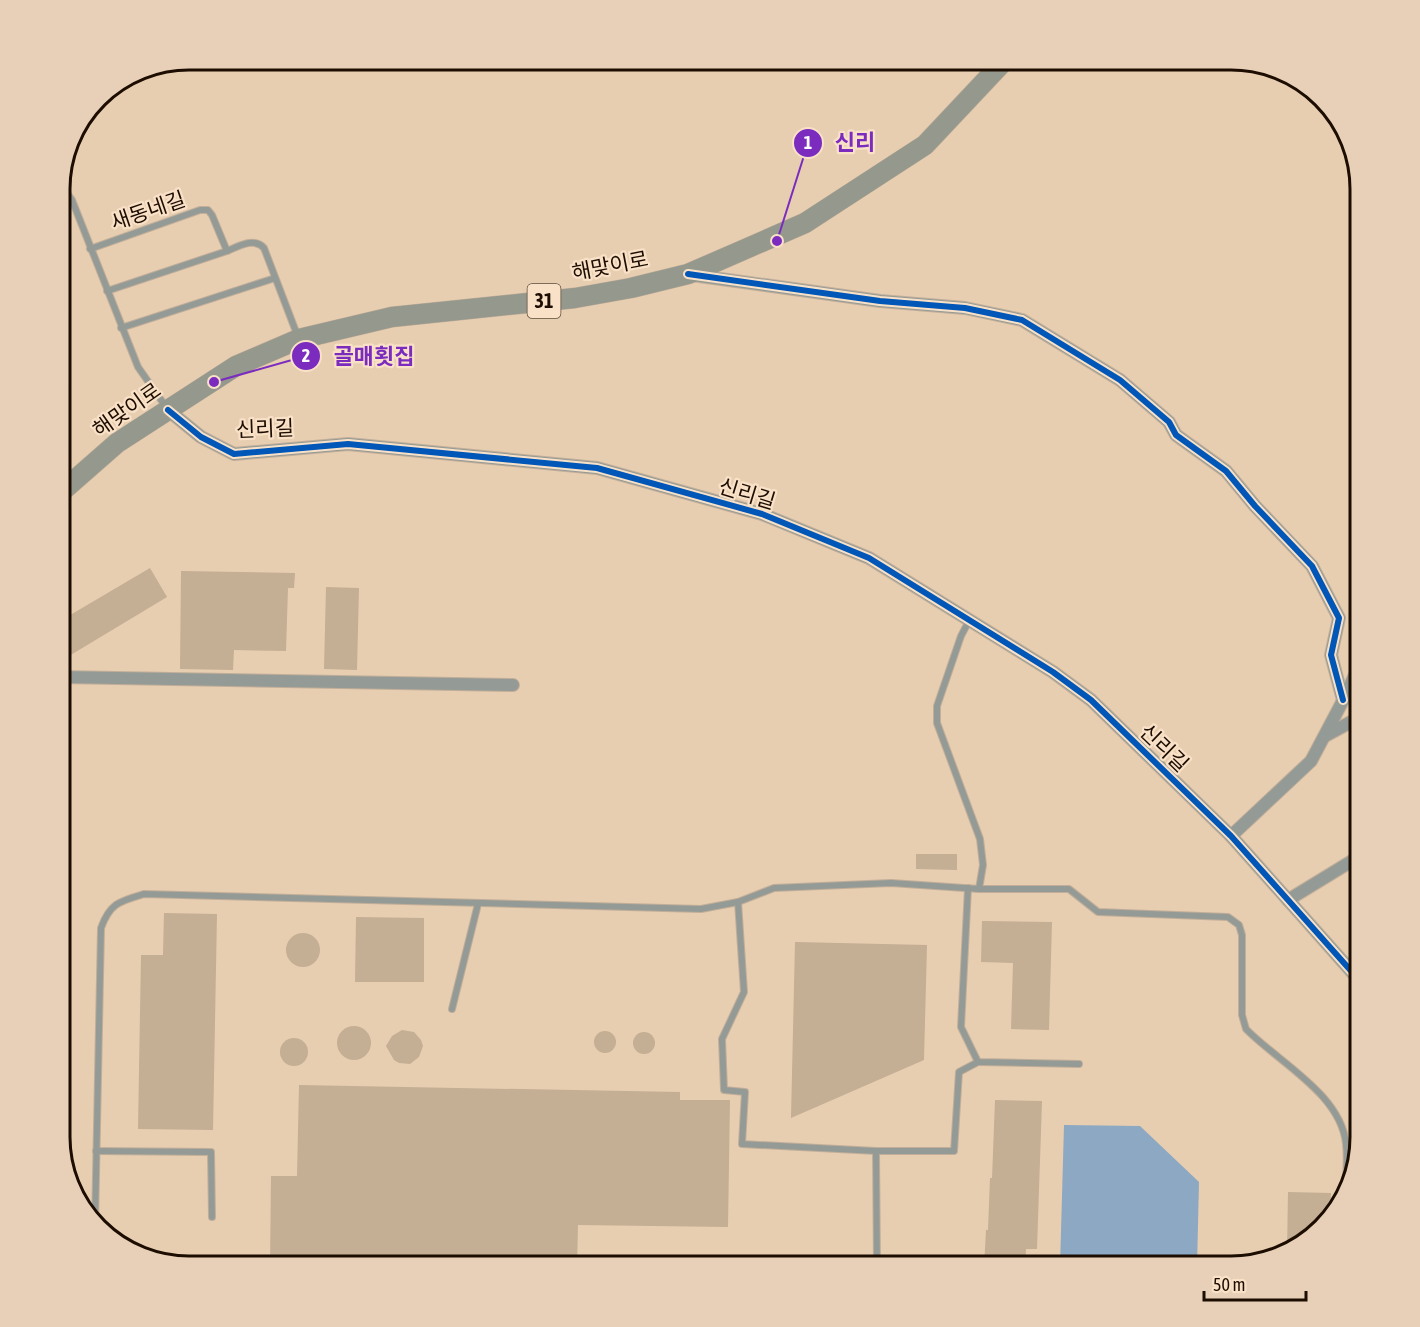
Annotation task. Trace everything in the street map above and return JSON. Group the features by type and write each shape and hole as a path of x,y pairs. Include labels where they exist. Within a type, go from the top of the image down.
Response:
{"main road":[{"name":"해맞이로","path":"71,483 117,443 236,366 299,339 392,317 575,298 631,288 688,274 805,223 925,145 995,70"}],"street":[{"path":"688,274 869,299 965,308 1022,320 1120,380 1168,422 1176,435 1226,471 1255,506 1312,566 1339,618 1331,656 1343,700"},
{"name":"신리길","path":"168,410 201,437 234,454 348,444 597,468 762,514 869,558 1053,672 1091,700 1231,836 1349,969"},
{"path":"71,677 513,685"},
{"path":"1231,836 1311,761 1349,687"},
{"path":"1324,736 1349,723"},
{"path":"1288,900 1349,863"}],"lane":[{"name":"새동네길","path":"71,199 138,367 168,410"},
{"name":"새동네길","path":"90,249 200,210 208,210 227,251"},
{"path":"107,291 253,242 259,243 264,248 299,339"},
{"path":"121,328 275,278"},
{"path":"970,619 961,636 937,706 937,723 980,839 984,866 979,889"},
{"path":"95,1210 101,928 106,913 119,901 144,894 700,909 738,902 774,888 891,883 979,889 1069,889 1098,912 1228,917 1239,925 1242,935 1242,1015 1246,1029 1325,1097 1339,1119 1346,1143 1346,1166"},
{"path":"968,888 961,1027 978,1062"},
{"path":"738,902 744,992 722,1039 724,1090 745,1092 742,1144 876,1151 954,1151 959,1072 978,1062 1079,1064"},
{"path":"452,1009 478,904"},
{"path":"96,1151 211,1152 212,1217"},
{"path":"876,1151 876,1256"}],"water":[{"path":"1064,1125 1140,1126 1199,1182 1197,1256 1060,1256"}],"building":[{"path":"150,568 167,597 71,655 71,615"},
{"path":"181,571 295,573 294,588 288,588 286,651 234,650 233,670 180,669"},
{"path":"326,587 359,588 357,670 324,669"},
{"path":"916,854 957,854 957,870 916,869"},
{"path":"164,913 217,914 213,1130 138,1129 141,955 163,955"},
{"path":"356,917 424,918 424,982 355,982"},
{"path":"982,921 1052,922 1049,1030 1011,1029 1013,963 981,962"},
{"path":"303,933 315,938 320,950 315,962 303,967 291,962 286,950 291,938"},
{"path":"795,942 927,945 924,1060 791,1118"},
{"path":"354,1026 366,1031 371,1043 366,1055 354,1060 342,1055 337,1043 342,1031"},
{"path":"402,1030 414,1032 423,1046 419,1057 410,1064 394,1060 386,1046 392,1036"},
{"path":"605,1031 613,1034 616,1042 613,1050 605,1053 597,1050 594,1042 597,1034"},
{"path":"644,1032 652,1035 655,1043 652,1051 644,1054 636,1051 633,1043 636,1035"},
{"path":"294,1038 304,1042 308,1052 304,1062 294,1066 284,1062 280,1052 284,1042"},
{"path":"299,1085 680,1092 680,1100 730,1100 728,1227 578,1225 577,1256 270,1256 271,1176 297,1176"},
{"path":"995,1100 1042,1101 1037,1249 1026,1249 1026,1256 985,1256 990,1178 992,1178"},
{"path":"1288,1192 1331,1193 1331,1203 1315,1222 1287,1242"}],"cycle path":[{"path":"688,274 880,301 965,308 1022,320 1120,380 1169,422 1176,435 1226,471 1255,506 1312,566 1339,618 1331,655 1343,700"},
{"path":"168,410 201,437 234,454 348,444 597,468 762,514 869,558 1053,672 1091,700 1231,836 1349,969"}],"place":[{"name":"신리","path":"777,241"},
{"name":"골매횟집","path":"214,382"}]}
